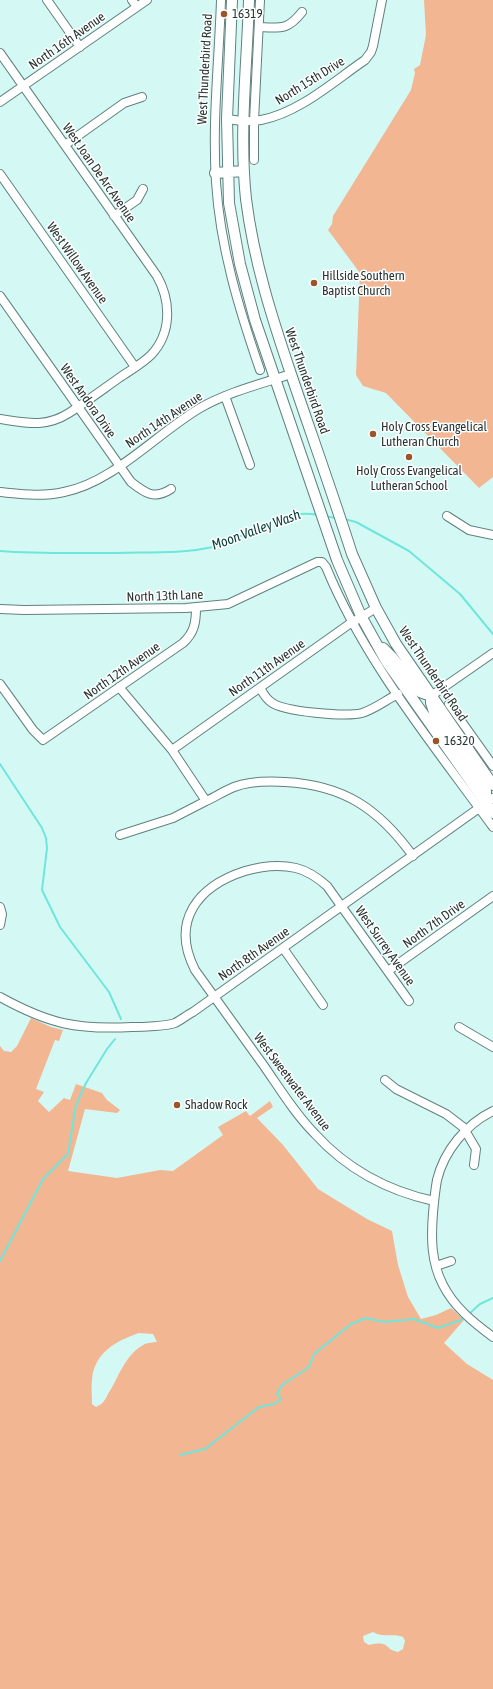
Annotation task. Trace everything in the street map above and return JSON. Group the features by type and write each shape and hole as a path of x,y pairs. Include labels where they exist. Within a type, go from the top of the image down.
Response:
{"main road":[{"name":"West Thunderbird Road","path":"232,0 227,119 227,172 229,204 240,264 255,320 324,524 337,560 361,616 386,661 493,813"},
{"name":"West Thunderbird Road","path":"249,0 249,121 244,171 246,199 256,260 272,316 352,554 376,608 396,644 431,696 464,735 493,785"},
{"path":"215,173 244,171"},
{"path":"311,483 327,478"},
{"path":"375,642 393,658 420,692 431,696 431,703 435,714 486,791 486,803"}],"street":[{"path":"47,0 80,46"},
{"name":"North 16th Avenue","path":"0,102 80,46 134,3 147,0"},
{"name":"West Thunderbird Road","path":"221,0 214,122 215,173 227,262 237,301 260,370"},
{"name":"West Thunderbird Road","path":"254,160 249,121 259,27 260,0"},
{"name":"North 15th Drive","path":"227,119 249,121 278,116 297,107 365,60 371,52 373,46 382,0"},
{"path":"259,27 286,26 294,22 302,12"},
{"name":"West Joan De Arc Avenue","path":"0,53 157,276 165,292 168,312 165,329 161,340 151,355 78,407"},
{"path":"65,145 124,103 142,97"},
{"name":"West Willow Avenue","path":"0,174 135,367"},
{"path":"114,216 137,200 143,189"},
{"name":"West Andora Drive","path":"0,296 131,482 141,490 152,495 163,494 171,489"},
{"path":"253,351 264,348"},
{"name":"North 14th Avenue","path":"0,492 34,495 64,492 94,482 119,466 193,412 225,396 291,374"},
{"path":"225,396 250,466"},
{"path":"0,419 41,424 59,419 78,407"},
{"path":"447,516 469,530 493,535"},
{"name":"North 13th Lane","path":"0,609 196,608 228,604 317,562 322,562"},
{"name":"West Thunderbird Road","path":"322,562 326,567 352,623 368,651 398,694 486,803 493,827"},
{"name":"North 12th Avenue","path":"0,684 33,730 43,740 189,637 196,621 196,608"},
{"name":"North 11th Avenue","path":"172,750 361,616 376,608"},
{"path":"431,696 493,653"},
{"path":"119,687 172,750 206,801"},
{"path":"260,688 272,703 278,706 342,715 362,713 398,694"},
{"name":"West Thunderbird Road","path":"448,704 464,735 493,766"},
{"path":"120,835 173,818 234,787 262,781 301,783 338,792 358,802 398,835 413,856"},
{"name":"North 8th Avenue","path":"0,997 54,1022 74,1026 94,1029 174,1024 486,803"},
{"name":"West Surrey Avenue","path":"214,997 189,958 186,946 186,922 192,908 200,896 226,878 261,867 279,865 297,868 314,875 327,886 409,1001"},
{"name":"North 7th Drive","path":"388,971 493,896"},
{"path":"0,908 2,914 0,925"},
{"path":"283,948 324,1005"},
{"name":"West Sweetwater Avenue","path":"214,997 302,1119 332,1151 349,1165 378,1182 400,1191 434,1201"},
{"path":"459,1027 493,1047"},
{"path":"385,1080 396,1089 452,1118 465,1130 476,1149 474,1165"},
{"path":"493,1111 465,1130 451,1148 437,1180 431,1241 436,1266 446,1290 467,1315 493,1337"},
{"path":"436,1266 451,1261"}],"shaded area":[{"path":"424,0 493,0 493,477 479,488 386,393 363,386 356,375 360,273 328,230 332,224 333,216 411,90 415,73 414,69 420,65 426,35"},
{"path":"31,1018 51,1027 63,1030 59,1041 55,1040 36,1089 44,1092 38,1101 49,1112 64,1098 70,1100 76,1084 102,1093 107,1100 120,1110 117,1113 85,1109 68,1171 117,1178 160,1170 173,1171 223,1135 218,1127 246,1111 250,1116 270,1101 273,1107 257,1118 283,1145 318,1189 367,1219 392,1231 398,1265 408,1297 421,1319 436,1315 451,1308 464,1320 444,1343 467,1364 493,1380 493,1689 0,1689 0,1046 4,1051 11,1052 17,1046","holes":["139,1333 153,1334 157,1342 145,1344 132,1354 123,1366 105,1400 96,1407 92,1404 92,1379 97,1362 102,1355 115,1344","373,1632 380,1635 395,1635 403,1637 405,1641 403,1649 398,1652 384,1644 369,1645 364,1642 363,1636"]}],"waterway":[{"name":"Moon Valley Wash","path":"0,551 29,553 152,553 189,551 226,543 277,519 290,515 318,515"},
{"name":"Moon Valley Wash","path":"325,516 336,518"},
{"name":"Moon Valley Wash","path":"344,519 356,522 409,551 460,594 493,634"},
{"path":"0,764 42,828 46,838 47,848 42,890 60,927 109,992 121,1019"},
{"path":"0,1261 43,1179 68,1154 76,1105 86,1083 115,1039"},
{"path":"469,1314 480,1304 493,1298"},
{"path":"180,1455 205,1449 259,1407 274,1404 279,1401 281,1399 277,1394 282,1385 309,1367 314,1354 351,1324 365,1318 384,1322 414,1319 438,1328 461,1320 465,1316"}],"place":[{"name":"16319","path":"224,14"},
{"name":"Hillside Southern Baptist Church","path":"314,283"},
{"name":"Holy Cross Evangelical Lutheran Church","path":"373,434"},
{"name":"Holy Cross Evangelical Lutheran School","path":"409,457"},
{"name":"16320","path":"436,741"},
{"name":"Shadow Rock","path":"177,1105"}]}
